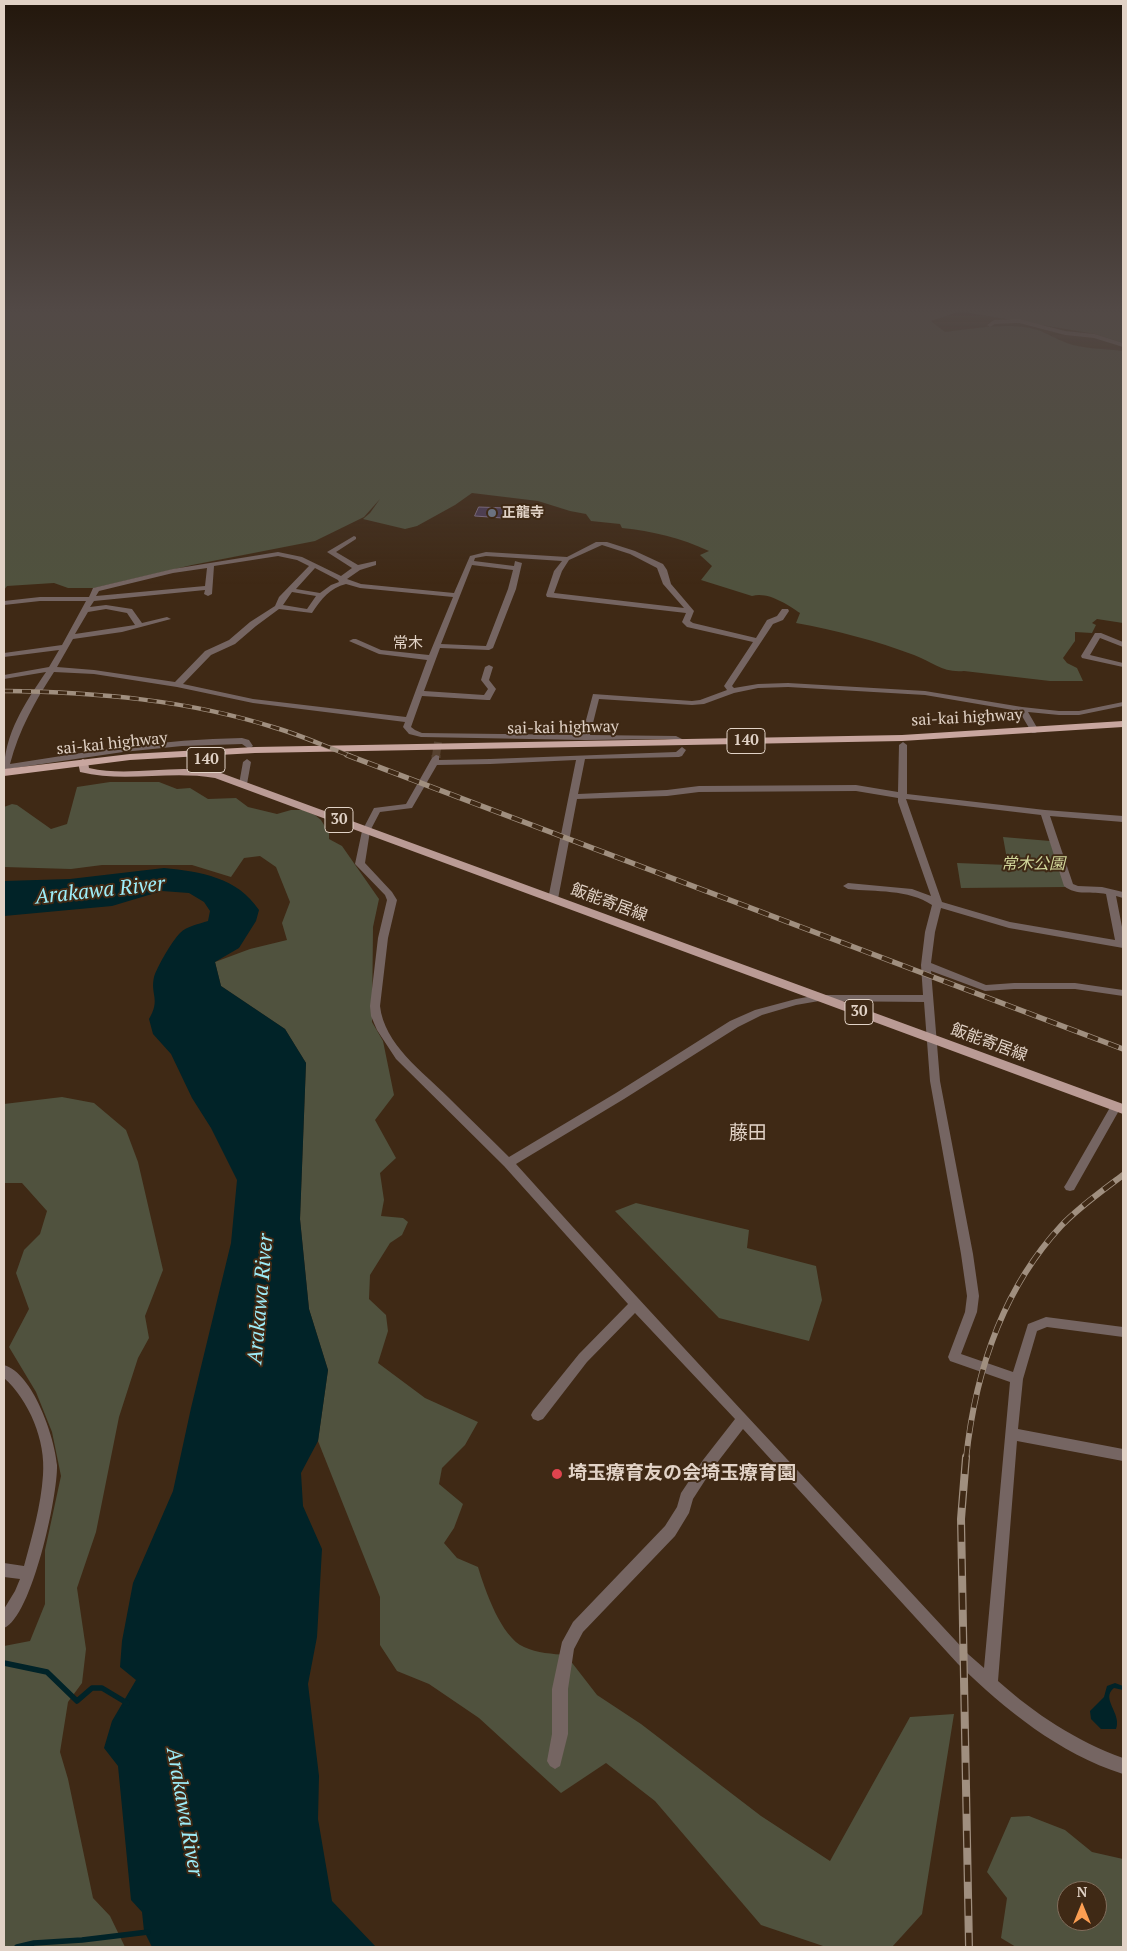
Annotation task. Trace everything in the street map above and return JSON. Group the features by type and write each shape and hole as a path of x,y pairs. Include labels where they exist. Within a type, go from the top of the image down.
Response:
{"highway":[{"name":"sai-kai highway","path":"4,770 215,759 381,756 902,738 1123,724"},
{"name":"sai-kai highway","path":"4,780 83,766 185,753 315,748 903,745 1038,739 1123,732"}],"main road":[{"name":"飯能寄居線","path":"83,766 109,774 198,772 217,775 1119,1108"}],"street":[{"path":"354,538 331,552 357,568"},
{"path":"690,611 669,587 665,580 665,572 660,566 634,552 604,542 567,559 520,555 478,555 472,557 408,720 407,727 412,732 438,739 665,737 676,738 683,746 680,754 663,755 542,760 436,760 409,806 377,810 366,831 360,864 392,900 383,938 375,1006 376,1016 382,1030 400,1056 508,1163 635,1305 744,1419 920,1614 990,1685 1047,1729 1103,1760 1123,1766"},
{"path":"249,746 246,742 242,741 183,743 118,750 4,770 12,740 30,702 52,669 96,590 210,565 278,554 293,555 343,581 360,586 457,595"},
{"path":"437,646 489,648 512,589 520,555"},
{"path":"567,559 558,570 550,595 690,611"},
{"path":"278,607 309,611 321,595 332,585 343,581 357,568 373,563"},
{"path":"470,563 517,568"},
{"path":"4,603 40,599 89,600 208,592 210,565"},
{"path":"177,685 208,653 232,642 253,624 278,607 282,599 313,566"},
{"path":"291,590 321,595"},
{"path":"84,610 106,607 128,611 140,626"},
{"path":"690,611 686,622 690,625 758,641"},
{"path":"732,691 728,686 770,622 780,618 785,612"},
{"path":"70,636 105,633 167,619"},
{"path":"1123,645 1098,635 1085,656 1123,665"},
{"path":"353,641 379,652 432,658"},
{"path":"4,655 64,647"},
{"path":"420,693 487,698 492,689 485,680 489,667"},
{"path":"4,677 52,669 94,672 177,685 253,701 408,720"},
{"path":"586,738 596,696 692,703 701,702 732,691 758,686 771,686 895,690 1059,713 1079,713 1123,704"},
{"path":"1022,709 1034,731"},
{"path":"903,745 902,802 938,900 930,932 926,965 935,1082 973,1296 971,1312 954,1357 1012,1378"},
{"path":"553,899 581,757"},
{"path":"243,784 247,762"},
{"path":"572,797 667,793 699,789 856,788 903,796 1045,813 1123,819"},
{"path":"1045,813 1069,886 1077,889 1123,895"},
{"path":"848,886 912,892 925,896 937,904 1009,925 1122,945 1111,893"},
{"path":"926,965 985,988 1075,986 1123,993"},
{"path":"508,1163 620,1096 734,1024 759,1012 819,998 928,999"},
{"path":"1070,1187 1119,1108"},
{"path":"538,1415 583,1358 635,1305"},
{"path":"990,1685 1011,1434 1012,1378 1032,1328 1046,1322 1123,1332"},
{"path":"4,1370 27,1397 41,1423 51,1466 47,1493 28,1573 21,1595 4,1621"},
{"path":"554,1761 560,1734 560,1689 567,1647 578,1627 670,1532 684,1510 686,1497 702,1472 744,1419"},
{"path":"1011,1434 1123,1455"},
{"path":"4,1570 28,1573"}],"green space":[{"path":"4,403 1123,403 1123,623 1097,619 1092,623 1096,625 1092,633 1075,632 1075,641 1063,658 1067,663 1077,668 1083,681 1050,681 950,670 885,645 796,623 800,613 778,600 765,595 752,596 701,580 712,566 700,555 709,551 688,542 655,533 622,528 620,524 591,521 586,514 538,501 472,493 455,505 417,526 405,529 363,519 380,499 364,517 315,541 192,565 94,588 68,588 54,583 7,586 4,590"},
{"path":"110,782 159,782 177,789 190,788 208,799 236,798 248,807 277,814 291,810 303,810 315,815 321,820 329,833 329,839 342,846 379,899 373,927 372,1022 383,1041 394,1095 375,1120 396,1158 380,1173 384,1200 381,1216 403,1218 408,1222 402,1235 390,1243 370,1275 369,1299 386,1315 388,1331 378,1363 425,1398 478,1422 465,1445 442,1468 439,1484 463,1504 454,1528 444,1543 457,1558 478,1567 495,1612 508,1634 516,1642 529,1649 566,1655 597,1695 641,1724 761,1816 830,1861 910,1717 954,1714 922,1914 892,1947 826,1947 761,1925 655,1801 606,1763 561,1793 479,1718 429,1684 397,1671 380,1645 380,1597 318,1441 328,1370 309,1309 300,1219 306,1063 285,1029 221,986 215,962 250,949 287,940 282,923 290,902 276,867 260,856 244,858 231,877 192,865 102,865 71,869 4,867 4,807 12,804 17,805 51,829 67,824 77,787"},
{"name":"常木公園","path":"1003,837 1050,841 1066,887 961,888 957,863 1008,865"},
{"path":"62,1097 94,1103 126,1130 138,1162 163,1270 145,1316 149,1338 138,1358 119,1417 96,1532 77,1588 86,1649 82,1683 68,1702 60,1752 68,1779 93,1898 110,1916 125,1947 4,1947 4,1646 30,1641 45,1604 45,1550 61,1476 52,1432 36,1392 9,1347 29,1309 16,1273 24,1250 40,1234 47,1211 22,1183 4,1183 4,1104"},
{"path":"636,1203 749,1230 747,1248 816,1266 822,1300 809,1341 719,1318 615,1211"},
{"path":"1029,1816 1065,1830 1092,1852 1123,1859 1123,1947 1016,1947 1001,1938 1007,1898 987,1872 1011,1817"}],"water":[{"name":"Arakawa River","path":"164,868 205,874 229,883 250,899 259,910 256,921 239,948 215,962 221,986 285,1029 306,1063 300,1219 309,1309 328,1370 318,1441 301,1473 303,1506 322,1549 317,1637 308,1684 319,1776 318,1819 332,1901 376,1947 152,1947 144,1931 142,1912 131,1900 118,1766 104,1748 112,1721 136,1680 120,1667 122,1641 133,1583 173,1491 231,1243 237,1180 211,1128 192,1098 171,1054 153,1034 149,1019 155,1002 154,977 165,954 183,931 208,921 210,911 204,902 189,893 162,891 112,906 4,916 4,881 70,879"},
{"path":"1115,1683 1123,1686 1123,1690 1114,1688 1110,1692 1109,1697 1116,1717 1116,1729 1101,1729 1091,1719 1090,1711 1104,1697 1107,1686"}],"building":[{"name":"正龍寺","path":"479,507 506,508 503,518 475,516"}],"waterway":[{"path":"4,1663 47,1672 77,1701 92,1688 102,1688 127,1703"},
{"path":"17,1947 34,1943 82,1940 148,1932"}],"tunnel":[{"path":"436,756 438,742"}],"railway":[{"path":"4,691 73,693 176,704 243,718 285,731 351,756"},
{"path":"347,755 1123,1049"},
{"path":"966,1459 976,1395 984,1364 1007,1305 1040,1251 1061,1226 1123,1175"},
{"path":"966,1457 961,1519 969,1947"}],"place":[{"name":"正龍寺","path":"492,513"},
{"name":"埼玉療育友の会埼玉療育園","path":"557,1474"}],"district":[{"name":"常木","path":"408,644"},
{"name":"藤田","path":"748,1134"}]}
